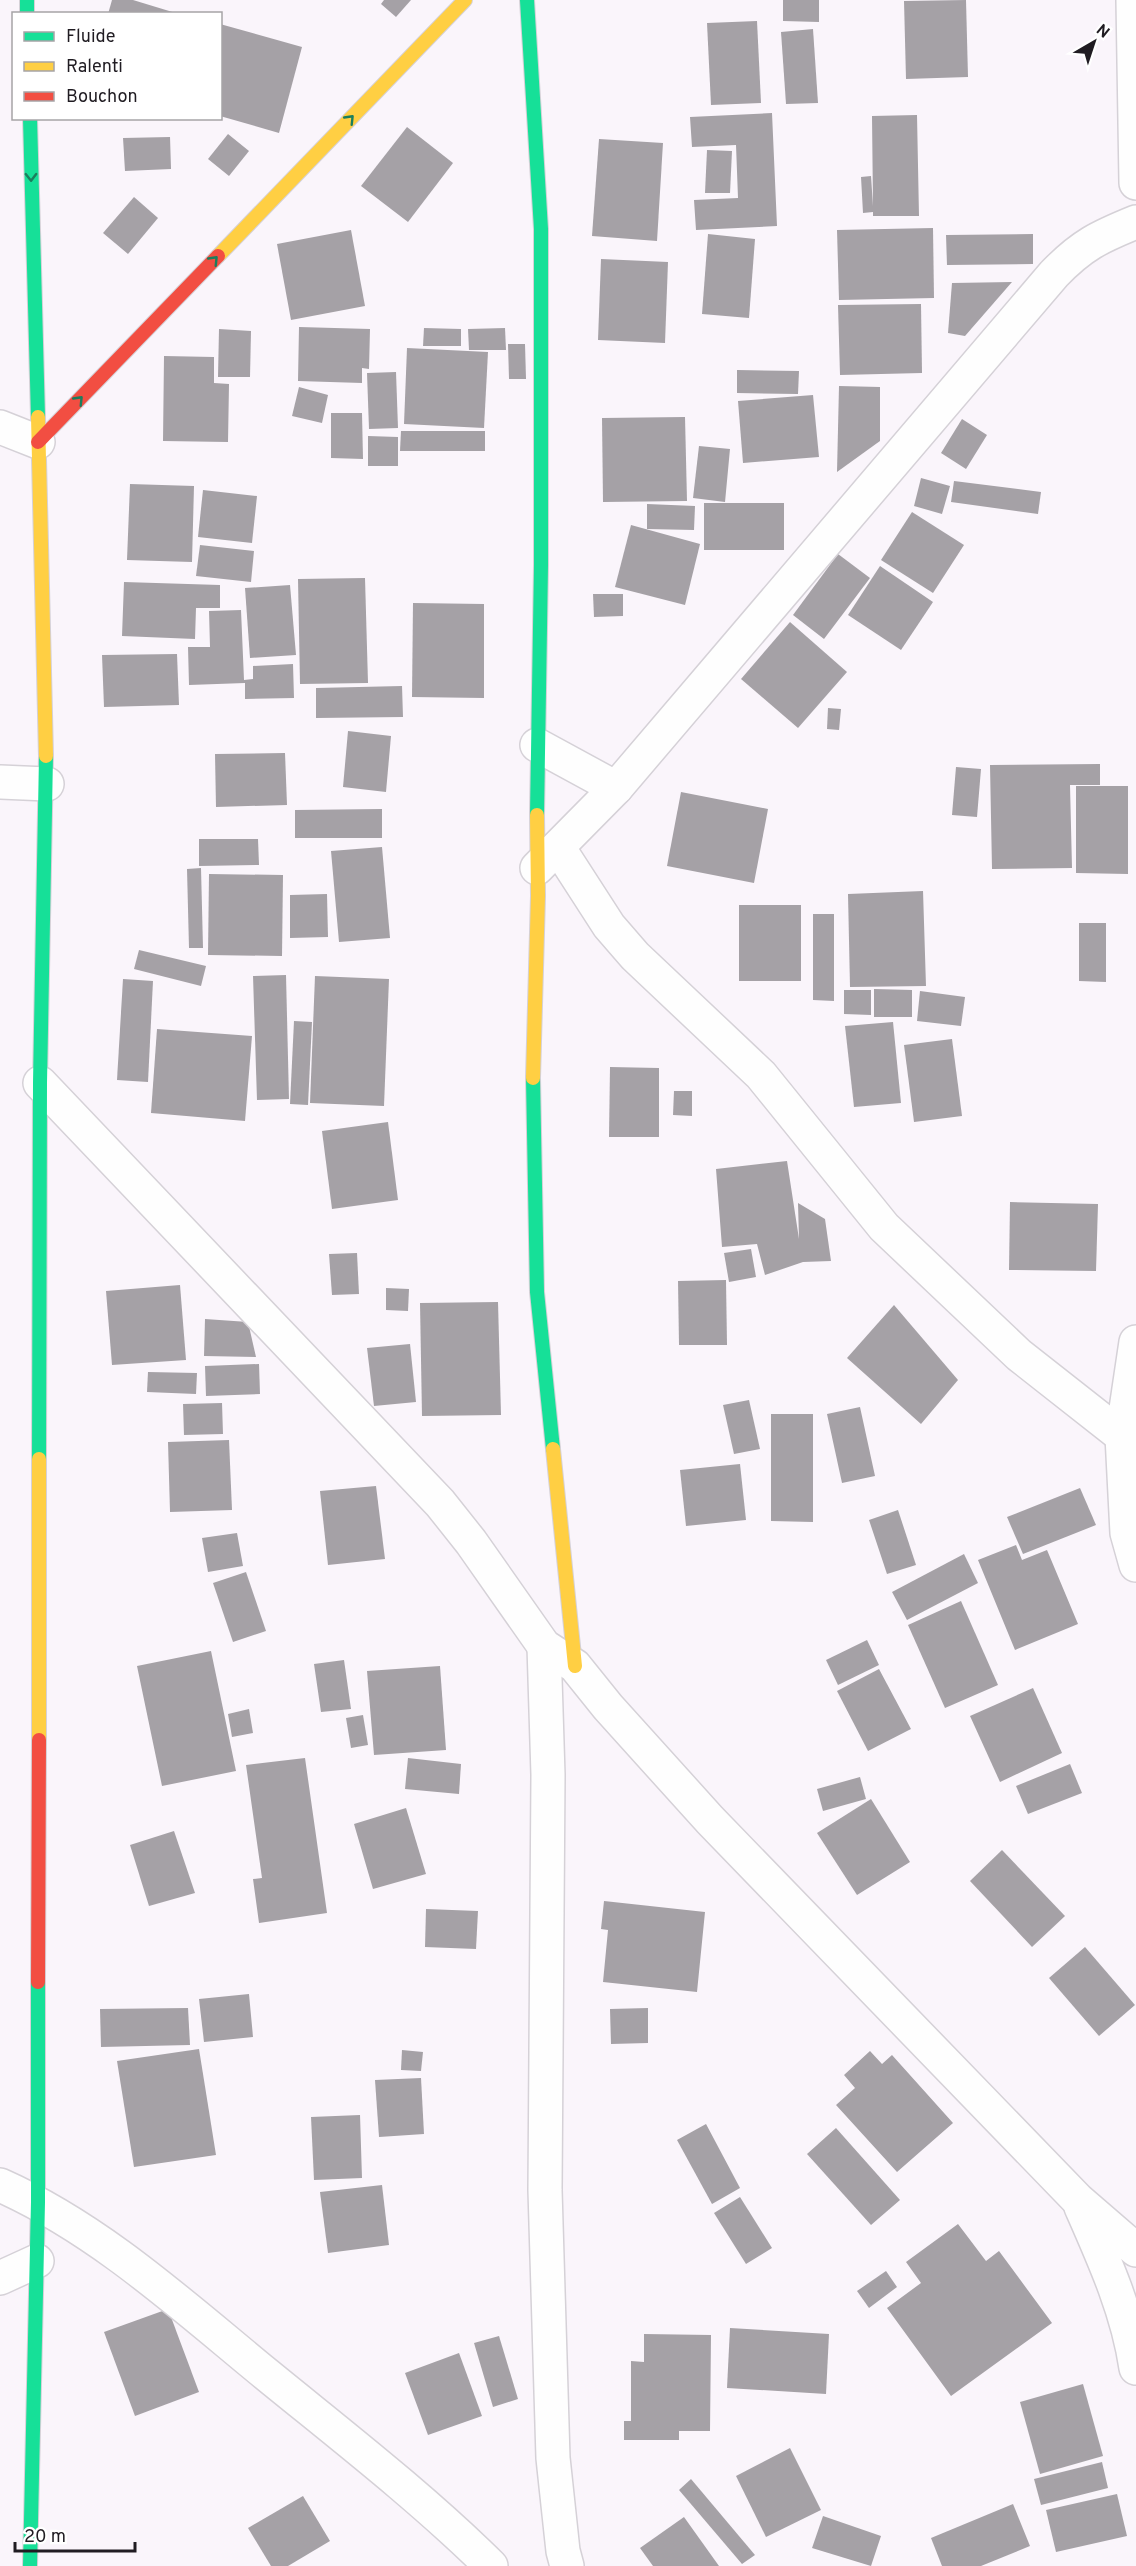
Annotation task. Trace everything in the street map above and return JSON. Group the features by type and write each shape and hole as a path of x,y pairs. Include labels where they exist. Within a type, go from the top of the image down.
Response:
{"main road":[{"path":"38,442 465,0"},
{"path":"527,0 541,229 541,565 537,745 548,858 532,1099 537,1292 575,1666"},
{"path":"30,120 47,784 40,1083 38,2202 30,2566"}],"street":[{"path":"1133,0 1136,183"},
{"path":"1122,1436 1019,1355 884,1227 761,1075 635,956 548,858 616,788 1054,274 1075,252 1098,237 1136,222"},
{"path":"0,427 38,442"},
{"path":"537,745 616,788"},
{"path":"0,782 47,784"},
{"path":"40,1083 440,1503 471,1542 544,1646 575,1666 608,1707 710,1820 1078,2200 1136,2250"},
{"path":"1136,1342 1122,1436 1126,1533 1136,1565"},
{"path":"544,1646 548,1775 544,2190 553,2458 563,2551 567,2566"},
{"path":"0,2185 38,2202 144,2275 354,2446 491,2566"},
{"path":"1078,2200 1112,2277 1133,2348 1136,2368"},
{"path":"0,2277 37,2261"}],"building":[{"path":"112,0 133,0 172,12 109,12"},
{"path":"384,0 411,0 396,17 381,4"},
{"path":"783,0 819,0 819,22 783,21"},
{"path":"966,0 968,77 906,79 904,1"},
{"path":"757,21 761,103 711,105 707,23"},
{"path":"222,25 302,47 279,133 222,117"},
{"path":"813,29 818,103 786,104 781,32"},
{"path":"772,113 777,226 696,230 694,200 738,198 736,145 692,147 690,117"},
{"path":"917,115 919,216 873,216 873,212 863,213 861,177 871,176 873,206 872,116"},
{"path":"407,127 453,163 408,222 361,186"},
{"path":"228,134 249,151 229,176 208,159"},
{"path":"170,137 171,169 125,171 123,138"},
{"path":"599,139 663,143 657,241 592,236"},
{"path":"707,150 732,151 730,193 705,193"},
{"path":"134,197 158,218 128,254 103,233"},
{"path":"933,228 934,298 839,300 837,230"},
{"path":"351,230 365,306 291,320 277,244"},
{"path":"708,234 755,239 749,318 702,314"},
{"path":"1033,234 1033,264 947,265 946,235"},
{"path":"601,259 668,262 665,343 598,340"},
{"path":"1012,282 965,336 948,333 952,283"},
{"path":"921,304 922,373 840,375 838,305"},
{"path":"299,327 370,329 369,369 362,368 362,383 298,381"},
{"path":"424,328 461,329 461,346 423,346"},
{"path":"505,328 506,350 469,350 468,329"},
{"path":"219,329 251,331 250,377 218,377"},
{"path":"508,344 525,344 526,379 509,379"},
{"path":"407,348 488,352 484,428 404,424"},
{"path":"164,356 214,357 214,383 229,384 228,442 163,441"},
{"path":"737,370 799,371 798,394 737,393"},
{"path":"396,372 398,428 369,429 367,373"},
{"path":"839,386 880,387 880,441 837,472"},
{"path":"299,387 328,395 322,423 292,416"},
{"path":"813,395 819,457 743,463 738,401"},
{"path":"331,413 362,413 363,459 331,458"},
{"path":"685,417 687,501 603,502 602,418"},
{"path":"962,419 987,435 966,469 941,453"},
{"path":"401,431 485,431 485,451 400,451"},
{"path":"368,436 398,437 398,466 368,466"},
{"path":"699,446 730,449 725,502 693,498"},
{"path":"921,478 950,486 942,514 914,506"},
{"path":"954,481 1041,492 1038,514 951,502"},
{"path":"130,484 194,486 192,562 127,560"},
{"path":"203,490 257,496 252,543 198,537"},
{"path":"704,503 784,503 784,550 704,550"},
{"path":"647,504 695,506 694,530 647,529"},
{"path":"912,512 964,545 933,593 881,560"},
{"path":"631,525 700,544 685,605 615,587"},
{"path":"200,545 254,551 251,582 196,576"},
{"path":"838,554 870,578 824,639 793,615"},
{"path":"880,566 933,602 901,650 848,615"},
{"path":"365,578 368,683 300,684 298,579"},
{"path":"124,582 220,585 220,608 196,608 195,639 122,636"},
{"path":"290,585 296,655 250,658 245,588"},
{"path":"593,594 623,594 623,616 594,617"},
{"path":"413,603 484,604 484,698 412,697"},
{"path":"241,610 244,680 253,679 253,666 293,664 294,698 245,699 245,683 189,685 188,647 210,647 209,611"},
{"path":"790,622 847,672 798,728 741,679"},
{"path":"177,654 179,705 104,707 102,655"},
{"path":"402,686 403,717 316,718 316,688"},
{"path":"828,708 841,709 839,730 827,729"},
{"path":"348,731 391,736 386,792 343,787"},
{"path":"285,753 287,805 216,807 215,754"},
{"path":"1100,764 1100,785 1070,785 1072,868 992,869 990,765"},
{"path":"956,767 981,769 977,817 952,815"},
{"path":"1076,786 1128,786 1128,874 1076,873"},
{"path":"681,792 768,809 754,883 667,866"},
{"path":"382,809 382,838 295,838 295,810"},
{"path":"199,839 258,839 259,865 199,866"},
{"path":"382,847 390,938 339,942 331,851"},
{"path":"201,868 203,948 189,948 187,869"},
{"path":"209,874 283,875 282,956 208,955"},
{"path":"923,891 926,986 850,987 848,894"},
{"path":"327,894 328,937 290,938 290,895"},
{"path":"739,905 801,905 801,981 739,981"},
{"path":"813,914 834,914 834,1001 813,1000"},
{"path":"1079,923 1106,923 1106,982 1079,981"},
{"path":"139,950 206,966 201,986 134,969"},
{"path":"286,975 289,1099 257,1100 253,976"},
{"path":"315,976 389,979 384,1106 310,1103"},
{"path":"123,979 153,981 148,1082 117,1080"},
{"path":"874,989 912,990 912,1017 874,1017"},
{"path":"844,990 871,990 871,1015 844,1014"},
{"path":"920,991 965,997 961,1026 917,1021"},
{"path":"294,1021 312,1022 308,1105 290,1104"},
{"path":"893,1022 901,1103 854,1107 845,1026"},
{"path":"157,1029 252,1036 245,1121 151,1113"},
{"path":"952,1039 962,1116 914,1122 904,1045"},
{"path":"610,1067 659,1068 659,1137 609,1137"},
{"path":"674,1091 692,1091 692,1116 673,1115"},
{"path":"388,1122 398,1200 332,1209 322,1131"},
{"path":"787,1161 799,1239 798,1203 825,1219 831,1261 803,1262 765,1275 757,1244 722,1247 716,1169"},
{"path":"1010,1202 1098,1204 1096,1271 1009,1270"},
{"path":"751,1249 756,1277 729,1282 724,1253"},
{"path":"357,1253 359,1294 332,1295 329,1254"},
{"path":"726,1280 727,1345 679,1345 678,1281"},
{"path":"180,1285 186,1360 112,1365 106,1291"},
{"path":"386,1288 409,1289 408,1311 386,1310"},
{"path":"498,1302 501,1415 422,1416 420,1303"},
{"path":"894,1305 958,1380 921,1424 847,1358"},
{"path":"205,1319 248,1322 256,1357 204,1356"},
{"path":"410,1344 416,1402 374,1406 367,1348"},
{"path":"259,1364 260,1394 206,1396 205,1366"},
{"path":"148,1372 197,1373 196,1394 147,1392"},
{"path":"749,1400 760,1449 734,1454 723,1405"},
{"path":"222,1403 223,1434 184,1435 183,1404"},
{"path":"860,1407 875,1476 842,1483 827,1414"},
{"path":"771,1414 813,1414 813,1522 771,1521"},
{"path":"229,1440 232,1510 170,1512 168,1442"},
{"path":"740,1464 746,1520 686,1526 680,1470"},
{"path":"376,1486 385,1559 328,1565 320,1491"},
{"path":"1080,1488 1096,1525 1023,1554 1007,1517"},
{"path":"898,1510 916,1565 887,1574 869,1520"},
{"path":"237,1533 243,1566 208,1572 202,1538"},
{"path":"1016,1545 1022,1560 1047,1550 1078,1624 1015,1650 978,1560"},
{"path":"964,1554 978,1583 907,1620 892,1592"},
{"path":"246,1572 266,1631 233,1642 213,1583"},
{"path":"961,1601 998,1685 945,1708 908,1625"},
{"path":"867,1640 879,1665 838,1685 826,1660"},
{"path":"211,1651 236,1771 162,1786 137,1666"},
{"path":"344,1660 351,1709 321,1712 314,1664"},
{"path":"440,1666 446,1750 374,1755 367,1671"},
{"path":"879,1669 911,1729 868,1751 837,1691"},
{"path":"1033,1688 1062,1753 1000,1782 970,1716"},
{"path":"249,1709 253,1733 232,1737 228,1714"},
{"path":"363,1715 368,1745 351,1748 346,1718"},
{"path":"305,1758 327,1913 259,1923 253,1879 262,1878 246,1765"},
{"path":"408,1758 461,1764 459,1794 405,1789"},
{"path":"1070,1764 1082,1793 1028,1814 1016,1786"},
{"path":"860,1777 866,1799 823,1811 817,1789"},
{"path":"871,1799 910,1862 857,1895 817,1833"},
{"path":"406,1808 426,1874 373,1889 354,1824"},
{"path":"174,1831 195,1893 149,1906 130,1845"},
{"path":"1002,1850 1065,1916 1032,1947 970,1881"},
{"path":"604,1901 705,1912 697,1992 603,1982 608,1930 601,1929"},
{"path":"426,1909 478,1911 476,1949 425,1947"},
{"path":"1085,1947 1135,2005 1099,2036 1049,1978"},
{"path":"249,1994 253,2037 204,2042 199,1999"},
{"path":"188,2008 190,2045 101,2047 100,2009"},
{"path":"648,2008 648,2043 611,2044 610,2009"},
{"path":"199,2049 216,2155 134,2167 117,2061"},
{"path":"402,2050 423,2052 421,2071 401,2070"},
{"path":"870,2051 882,2064 892,2055 953,2123 897,2172 836,2105 855,2088 844,2075"},
{"path":"421,2078 424,2134 379,2137 375,2080"},
{"path":"360,2115 362,2178 314,2180 311,2117"},
{"path":"706,2124 740,2188 712,2204 677,2140"},
{"path":"836,2128 900,2200 871,2225 807,2154"},
{"path":"382,2185 389,2245 328,2253 320,2192"},
{"path":"740,2197 772,2248 746,2264 714,2213"},
{"path":"958,2224 986,2261 999,2251 1052,2323 951,2396 887,2308 921,2283 906,2262"},
{"path":"886,2271 897,2287 869,2308 857,2291"},
{"path":"168,2309 199,2392 135,2416 104,2332"},
{"path":"730,2328 829,2334 826,2394 727,2388"},
{"path":"644,2334 711,2335 710,2431 679,2431 679,2440 624,2440 624,2421 631,2421 631,2361 644,2362"},
{"path":"499,2336 518,2399 493,2407 474,2343"},
{"path":"459,2353 482,2416 428,2435 405,2373"},
{"path":"1083,2384 1103,2456 1040,2474 1020,2402"},
{"path":"790,2448 821,2510 766,2537 736,2476"},
{"path":"1102,2462 1108,2488 1041,2505 1034,2479"},
{"path":"691,2479 755,2555 742,2564 679,2490"},
{"path":"1117,2494 1127,2536 1056,2552 1046,2510"},
{"path":"303,2496 330,2541 288,2566 271,2566 248,2528"},
{"path":"1013,2504 1030,2546 981,2566 942,2566 931,2538"},
{"path":"823,2516 881,2536 871,2566 812,2548"},
{"path":"684,2517 719,2566 653,2566 640,2548"}],"traffic: fast":[{"path":"27,0 27,12"},
{"path":"527,0 541,229 541,565 537,815"},
{"path":"30,120 38,417"},
{"path":"39,1459 40,1083 46,756"},
{"path":"533,1078 537,1292 553,1449"},
{"path":"30,2566 38,2202 38,1982"}],"traffic: slow":[{"path":"218,256 465,0"},
{"path":"38,417 46,756"},
{"path":"533,1078 538,896 537,815"},
{"path":"553,1449 575,1666"},
{"path":"39,1459 39,1740"}],"traffic: jam":[{"path":"38,442 218,256"},
{"path":"38,1982 39,1740"}]}
